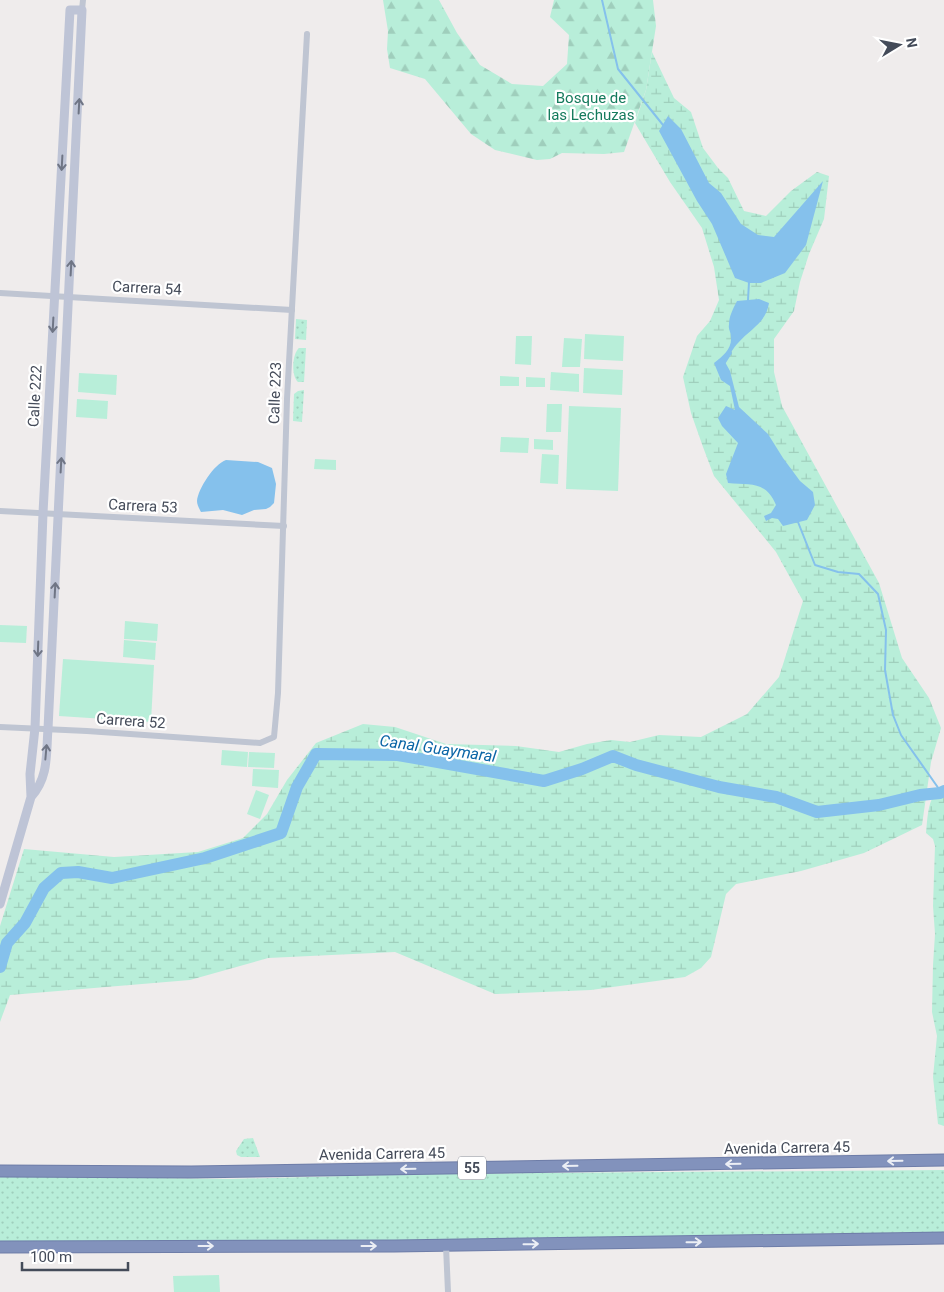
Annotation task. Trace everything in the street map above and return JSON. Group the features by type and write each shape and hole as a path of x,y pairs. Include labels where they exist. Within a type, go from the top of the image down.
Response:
{"highway":[{"name":"Avenida Carrera 45","path":"0,1171 191,1172 944,1160"},
{"path":"0,1247 446,1246 944,1238"}],"street":[{"name":"Calle 222","path":"31,797 40,787 45,769 48,729 83,0"},
{"name":"Calle 222","path":"0,904 31,797 30,774 35,728 43,513 70,10 82,10"},
{"name":"Calle 223","path":"260,743 274,738 276,732 287,400 308,34"},
{"name":"Carrera 54","path":"0,293 292,310"},
{"name":"Carrera 53","path":"0,511 284,526"},
{"name":"Carrera 52","path":"0,727 260,743"},
{"path":"446,1246 448,1292"}],"green space":[{"name":"Bosque de las Lechuzas","path":"383,0 439,0 457,33 480,65 512,84 543,86 567,64 569,35 550,17 554,0 653,0 656,26 646,90 624,152 604,154 562,153 550,159 537,160 495,150 471,134 425,79 390,68 387,49 388,31"},
{"path":"652,52 674,98 691,112 703,148 728,178 744,211 766,216 791,191 817,172 829,176 824,219 809,254 800,282 794,311 774,339 774,372 782,406 879,583 902,658 929,698 941,728 931,762 922,825 864,853 801,871 736,884 726,894 711,957 701,968 685,977 591,990 495,994 395,952 268,958 190,980 10,995 0,1022 0,926 24,849 114,857 198,852 243,838 267,814 287,780 316,743 363,724 395,727 446,744 516,746 559,752 611,740 630,742 659,735 701,737 747,714 779,677 803,601 776,552 714,476 691,413 683,377 697,336 710,321 719,300 714,267 702,228 670,182 635,123 646,90"},
{"path":"296,319 307,320 306,340 295,339"},
{"path":"585,334 624,336 623,361 584,359"},
{"path":"516,336 532,336 531,365 515,364"},
{"path":"564,338 582,339 580,367 562,367"},
{"path":"299,348 306,348 304,382 298,382 293,370 295,355"},
{"path":"584,368 623,370 622,395 583,393"},
{"path":"551,372 579,374 579,392 550,390"},
{"path":"79,373 117,375 116,395 78,392"},
{"path":"500,376 519,377 519,386 500,386"},
{"path":"526,377 545,378 545,387 526,387"},
{"path":"304,390 302,422 293,421 294,394"},
{"path":"77,399 108,401 107,419 76,417"},
{"path":"547,404 562,404 561,432 546,432"},
{"path":"569,406 621,408 618,491 566,489"},
{"path":"501,437 529,438 528,453 500,452"},
{"path":"534,439 553,440 553,450 534,449"},
{"path":"542,454 559,455 558,484 540,483"},
{"path":"315,459 336,460 336,470 314,469"},
{"path":"125,621 158,624 157,641 124,639"},
{"path":"0,625 27,626 26,643 0,642"},
{"path":"124,640 156,643 155,660 123,657"},
{"path":"63,659 154,665 151,722 59,716"},
{"path":"222,750 248,752 247,767 221,765"},
{"path":"249,752 275,753 274,768 248,767"},
{"path":"253,769 279,770 278,788 252,786"},
{"path":"944,786 944,1126 938,1124 933,1077 937,1036 932,1012 935,934 933,906 935,846 933,839 926,833 931,800 938,790"},
{"path":"256,790 269,795 260,819 247,814"},
{"path":"253,1138 260,1157 241,1157 237,1155 236,1151 244,1139"},
{"path":"944,1170 944,1232 228,1242 0,1241 0,1176 231,1179 420,1174"},
{"path":"219,1275 220,1292 174,1292 173,1276"}],"water":[{"path":"668,116 681,129 709,183 721,193 741,224 758,235 774,237 823,181 806,245 785,273 761,283 749,283 735,278 712,224 697,201 659,131"},
{"path":"759,299 769,303 765,316 736,345 725,362 730,371 739,407 768,434 800,481 813,492 815,505 807,520 783,526 778,519 772,518 766,521 764,516 771,513 776,505 768,492 757,486 728,483 726,474 738,443 722,426 718,418 726,406 735,410 730,386 721,380 714,363 724,355 730,345 729,322 737,301"},
{"path":"226,460 258,462 272,468 276,484 274,503 266,509 254,510 242,515 223,510 201,512 197,501 200,490 217,466"}],"waterway":[{"path":"602,0 618,69 663,125"},
{"path":"748,300 749,282"},
{"path":"724,364 731,353"},
{"path":"798,522 815,565 838,572 859,574 878,594 886,630 885,670 893,715 901,735 940,793"},
{"name":"Canal Guaymaral","path":"0,967 7,943 25,923 44,888 61,873 78,872 112,878 205,858 281,833 297,787 316,754 398,755 544,781 582,769 613,756 636,765 719,787 776,797 817,812 879,805 944,791"}]}
